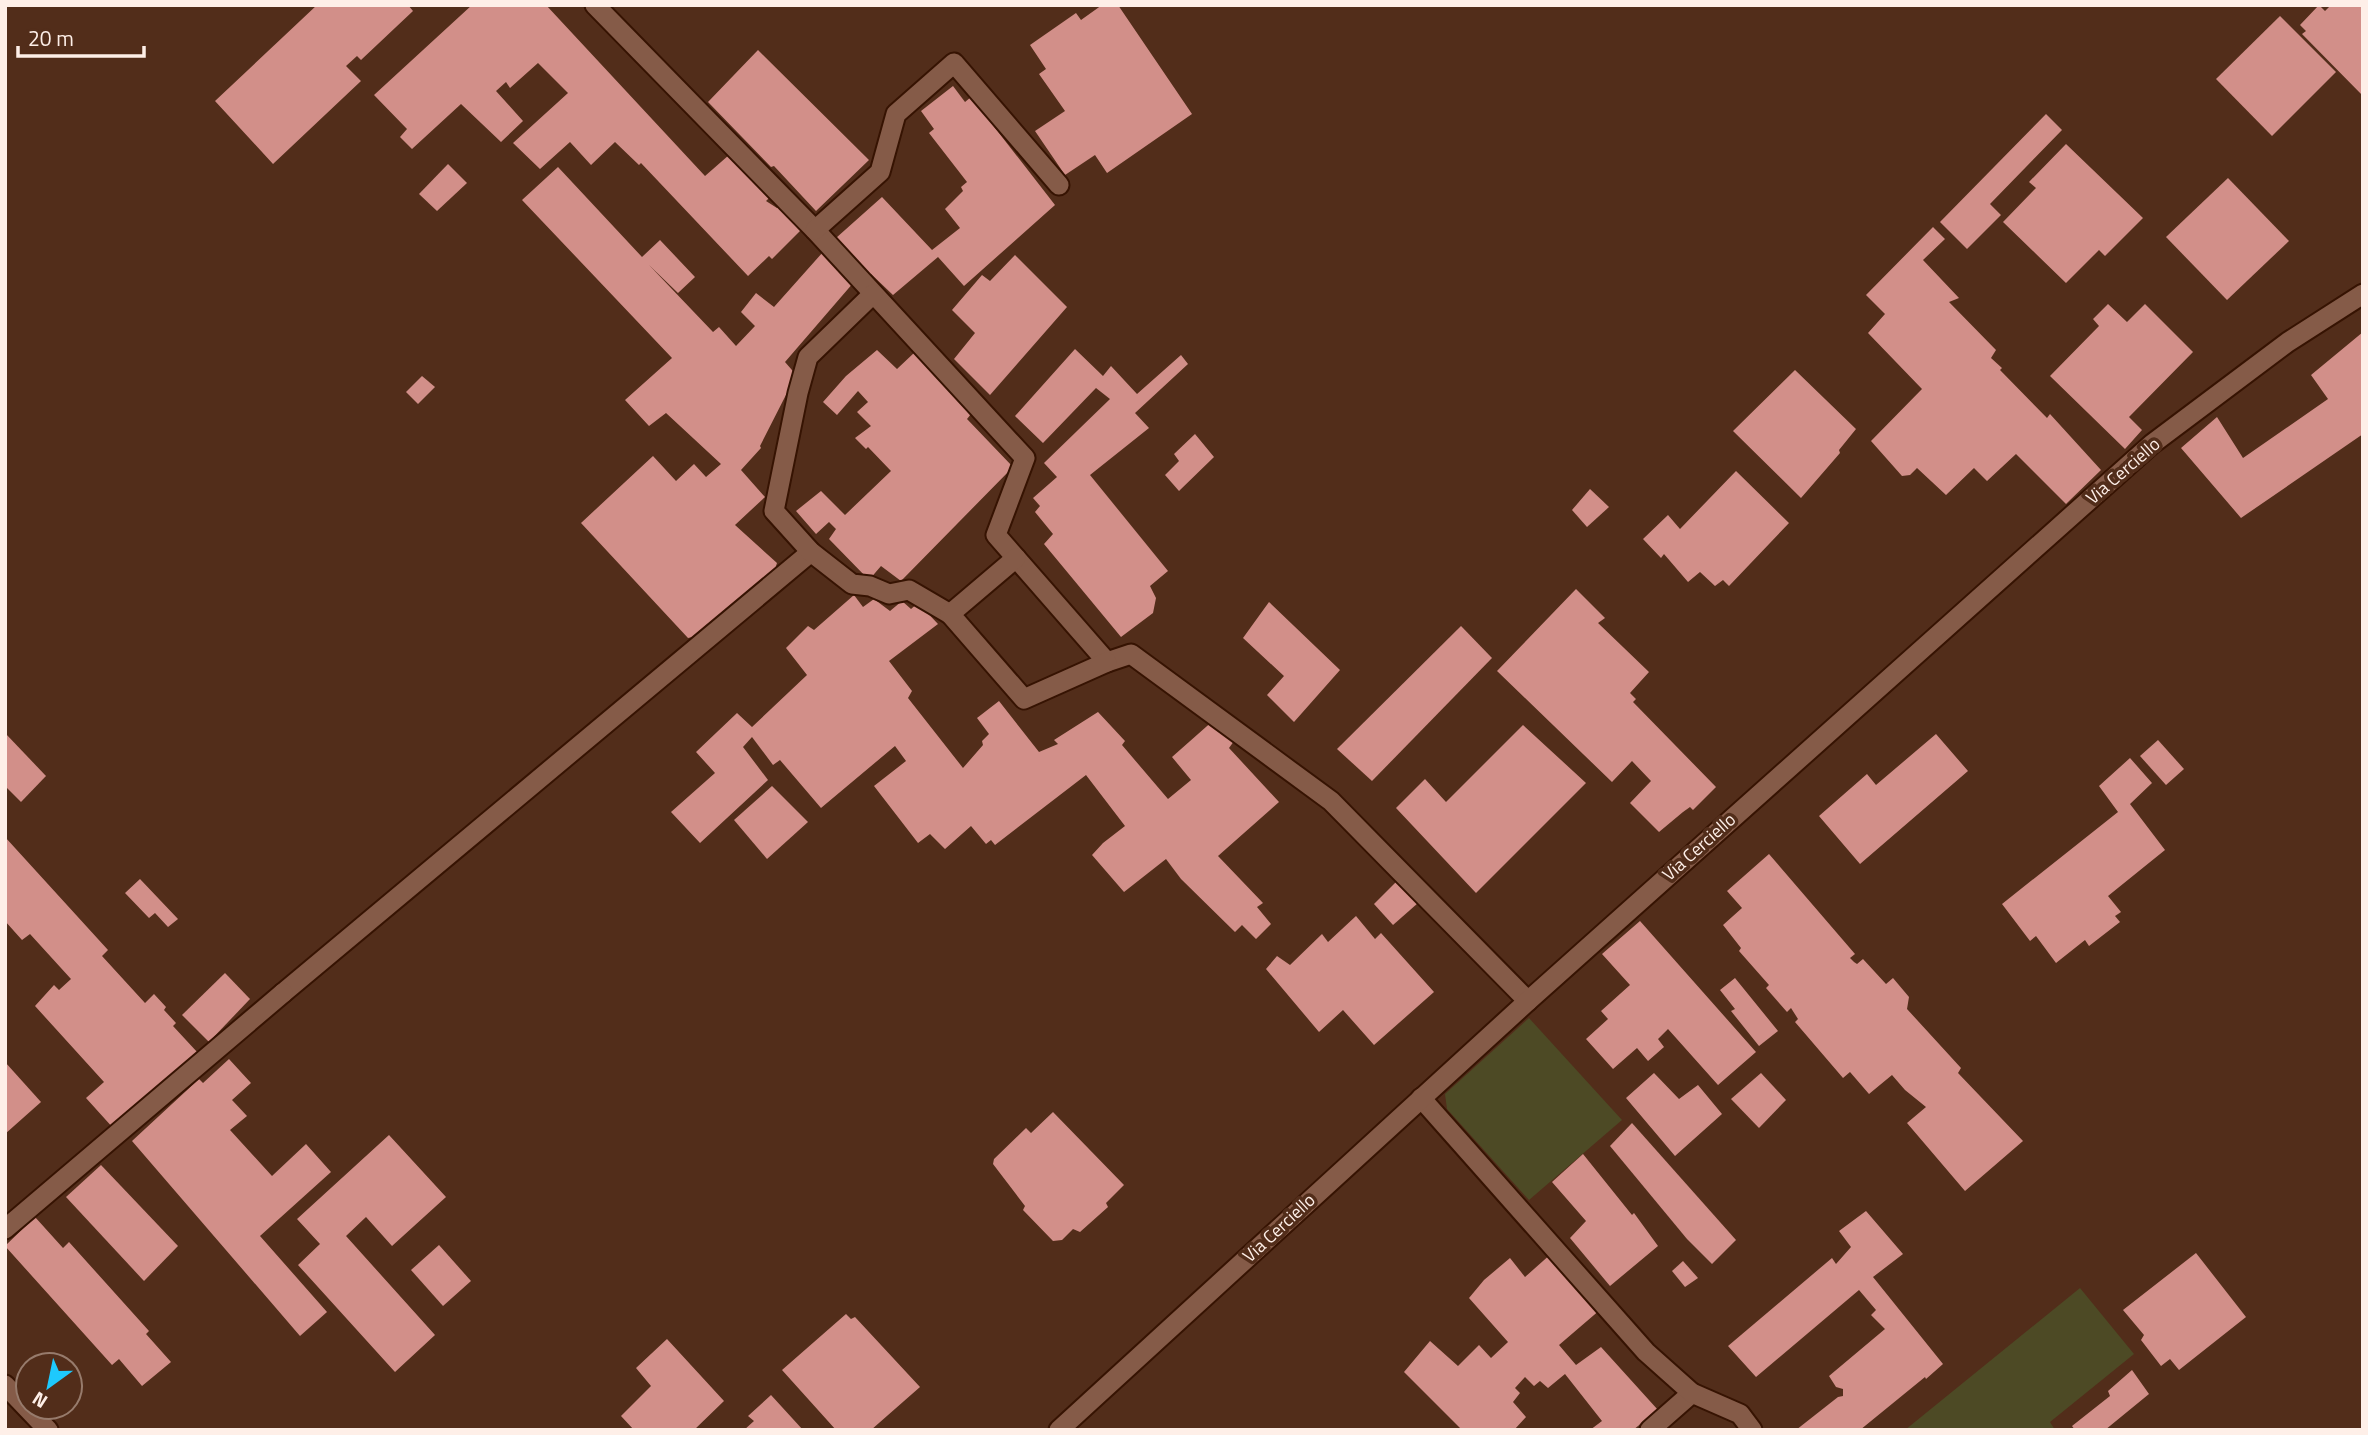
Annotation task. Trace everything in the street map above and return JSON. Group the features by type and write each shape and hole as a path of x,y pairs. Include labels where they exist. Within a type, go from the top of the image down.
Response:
{"street":[{"path":"595,5 815,230 1025,458 996,535 1107,662"},
{"path":"815,230 880,172 896,114 954,63 1059,185"},
{"path":"873,294 808,357 798,393 774,511 811,552 852,584 870,586 889,594 909,590 950,614 1024,699 1130,654 1331,801 1528,1001"},
{"name":"Via Cerciello","path":"1063,1429 1528,1001 2152,444 2288,342 2363,294"},
{"path":"5,1229 811,552"},
{"path":"950,614 1016,558"},
{"path":"1421,1098 1646,1352 1692,1393 1740,1414 1752,1430"},
{"path":"5,1385 48,1430"},
{"path":"1650,1430 1692,1393"}],"shaded area":[{"path":"1529,1018 1622,1120 1529,1200 1447,1109 1445,1094"},
{"path":"2080,1288 2134,1354 2050,1422 2055,1430 1905,1430"}],"building":[{"path":"317,5 408,5 413,11 361,60 357,56 346,66 361,81 273,164 215,101"},
{"path":"472,5 546,5 705,176 729,155 769,198 766,201 777,208 783,203 804,227 772,259 769,256 748,276 641,163 639,165 615,142 591,165 570,142 540,169 513,143 568,93 538,63 510,88 506,82 496,91 523,121 501,142 461,104 412,149 400,137 407,129 374,95"},
{"path":"1102,5 1118,5 1192,114 1107,173 1095,155 1065,175 1035,131 1065,111 1039,74 1046,69 1030,45 1076,13 1081,20"},
{"path":"2319,5 2325,11 2331,5 2363,5 2363,96 2302,34 2306,31 2300,25"},
{"path":"2280,16 2336,72 2272,136 2216,79"},
{"path":"758,50 869,160 816,211 708,102"},
{"path":"953,86 965,102 971,97 1055,205 964,286 938,257 893,295 871,274 868,278 852,264 856,259 836,238 882,197 932,250 960,228 945,209 963,191 961,187 967,182 929,133 934,129 921,111"},
{"path":"2046,114 2062,130 1990,204 2001,215 1967,249 1940,222"},
{"path":"2066,144 2143,218 2105,256 2099,250 2066,283 2003,222 2036,188 2029,182"},
{"path":"448,164 467,183 437,211 419,194"},
{"path":"558,167 642,257 660,240 695,277 678,293 649,265 713,332 719,327 736,346 755,326 741,312 756,293 774,307 823,252 854,282 785,362 798,377 789,389 761,448 741,470 765,497 735,525 777,563 775,569 697,636 688,638 581,523 653,456 676,481 694,464 706,477 721,464 666,413 649,426 625,400 672,358 522,200"},
{"path":"2228,178 2289,241 2227,300 2166,237"},
{"path":"1933,227 1945,239 1923,260 1959,298 1949,302 1996,350 1991,358 2002,368 2000,370 2047,418 2050,414 2101,470 2066,504 2016,454 1987,481 1974,468 1946,495 1917,468 1910,475 1902,476 1871,441 1922,389 1868,333 1885,314 1866,295"},
{"path":"1015,255 1067,307 990,395 954,359 975,333 952,310 982,275 990,281"},
{"path":"2108,304 2127,322 2145,304 2193,352 2129,417 2142,430 2125,449 2050,376 2099,326 2093,319"},
{"path":"2363,332 2363,434 2241,518 2181,448 2217,417 2243,458 2328,399 2311,375"},
{"path":"1075,349 1103,376 1111,366 1137,394 1181,355 1188,364 1135,413 1149,428 1090,475 1168,571 1150,586 1156,598 1153,613 1121,637 1044,544 1053,534 1035,512 1040,506 1033,498 1057,477 1044,463 1110,399 1096,388 1043,443 1015,416"},
{"path":"877,350 897,369 915,352 975,409 967,419 1013,467 901,581 881,566 869,580 829,539 836,529 829,522 816,534 796,511 821,491 845,515 891,471 868,447 866,449 855,438 871,426 857,412 868,402 858,391 837,415 823,402 846,376"},
{"path":"1795,370 1856,429 1839,450 1840,453 1801,498 1733,431"},
{"path":"422,376 435,387 418,404 406,392"},
{"path":"1195,434 1214,457 1179,491 1165,475 1179,461 1174,454"},
{"path":"1736,471 1789,523 1729,586 1723,580 1715,586 1700,572 1688,582 1664,554 1661,558 1643,539 1668,515 1680,529"},
{"path":"1590,489 1609,507 1587,527 1572,510"},
{"path":"1576,589 1605,618 1598,623 1649,672 1630,693 1636,699 1633,702 1716,787 1693,810 1690,807 1659,832 1630,803 1651,781 1632,761 1612,782 1497,671"},
{"path":"854,595 863,607 874,599 890,611 902,601 911,609 918,603 938,624 889,661 912,691 908,698 963,768 989,734 977,718 999,701 1039,752 1058,744 1054,740 1098,712 1125,741 1122,745 1168,799 1191,780 1172,757 1215,719 1237,737 1229,748 1279,802 1218,856 1263,903 1257,907 1271,924 1256,939 1242,925 1235,932 1181,879 1166,859 1124,892 1092,855 1125,826 1086,775 995,845 991,840 986,844 971,826 945,849 930,834 918,843 874,786 906,761 895,746 821,808 780,760 773,765 752,737 743,747 768,780 700,843 671,812 715,773 696,752 737,713 752,727 807,675 786,648 808,626 814,630"},
{"path":"1269,602 1340,670 1294,722 1267,695 1284,676 1243,638"},
{"path":"1461,626 1492,658 1372,781 1337,749"},
{"path":"1523,725 1586,783 1476,893 1396,808 1425,779 1446,802"},
{"path":"5,733 46,776 21,802 5,786"},
{"path":"1936,734 1968,771 1860,864 1819,816 1867,774 1876,785"},
{"path":"2158,740 2184,769 2166,785 2140,756"},
{"path":"2130,758 2152,783 2130,804 2165,850 2108,896 2121,912 2115,916 2120,922 2089,946 2085,940 2056,963 2036,936 2030,941 2002,904 2118,812 2099,786"},
{"path":"772,786 808,822 767,859 734,820"},
{"path":"5,837 108,950 102,956 145,1003 154,994 176,1023 173,1026 198,1053 114,1129 86,1098 104,1082 35,1006 54,985 59,990 71,979 30,934 22,940 5,921"},
{"path":"1769,854 1855,954 1850,958 1854,962 1857,964 1863,959 1886,984 1893,978 1909,997 1907,1009 1961,1068 1958,1073 2023,1141 1965,1191 1907,1123 1926,1107 1892,1075 1869,1094 1850,1072 1843,1078 1795,1022 1798,1019 1791,1008 1787,1012 1766,988 1769,985 1739,951 1741,948 1723,925 1742,908 1727,891"},
{"path":"140,879 178,919 168,927 155,913 149,918 125,893"},
{"path":"1396,882 1418,903 1393,925 1374,904"},
{"path":"1356,916 1375,939 1381,933 1434,992 1374,1045 1343,1010 1319,1032 1266,969 1277,956 1290,965 1322,934 1328,942"},
{"path":"1640,921 1756,1052 1718,1085 1668,1029 1658,1039 1664,1047 1648,1061 1637,1048 1613,1069 1586,1039 1608,1019 1601,1011 1630,985 1602,954"},
{"path":"225,973 250,999 209,1042 182,1015"},
{"path":"1735,978 1778,1031 1759,1046 1731,1011 1735,1009 1720,990"},
{"path":"229,1059 251,1083 232,1100 247,1116 230,1130 272,1176 306,1144 331,1172 260,1236 327,1312 300,1336 132,1141 199,1079 203,1083"},
{"path":"5,1062 41,1102 5,1134"},
{"path":"1654,1073 1679,1099 1698,1085 1722,1114 1675,1156 1626,1098"},
{"path":"1761,1073 1786,1100 1759,1128 1731,1099"},
{"path":"1053,1112 1124,1185 1106,1203 1108,1207 1080,1232 1073,1229 1062,1240 1053,1241 1023,1210 1025,1206 993,1164 994,1159 1026,1128 1031,1133"},
{"path":"1632,1123 1736,1240 1712,1264 1687,1239 1610,1146"},
{"path":"389,1135 446,1197 392,1246 366,1217 346,1236 435,1335 395,1372 298,1265 320,1244 297,1219"},
{"path":"1583,1154 1632,1215 1634,1213 1658,1246 1610,1286 1570,1238 1586,1221 1552,1182"},
{"path":"101,1165 178,1246 144,1281 66,1197"},
{"path":"1866,1211 1903,1254 1873,1277 1943,1364 1860,1430 1796,1430 1838,1397 1843,1396 1843,1389 1836,1387 1829,1376 1885,1329 1871,1315 1876,1310 1859,1290 1756,1377 1728,1346 1832,1258 1836,1264 1851,1247 1839,1231"},
{"path":"35,1217 63,1248 69,1242 149,1331 146,1334 171,1362 142,1386 119,1359 112,1365 5,1246"},
{"path":"439,1245 471,1281 443,1306 411,1270"},
{"path":"1552,1253 1601,1309 1559,1345 1576,1365 1601,1347 1658,1410 1633,1430 1590,1430 1602,1421 1565,1374 1548,1388 1540,1381 1534,1386 1525,1377 1515,1388 1520,1393 1513,1402 1526,1417 1514,1430 1462,1430 1404,1372 1430,1341 1458,1366 1479,1345 1491,1358 1508,1342 1469,1298 1484,1280 1510,1258 1525,1277"},
{"path":"2196,1253 2246,1317 2179,1370 2170,1359 2161,1366 2141,1340 2144,1335 2123,1310"},
{"path":"1683,1261 1698,1278 1685,1287 1672,1271"},
{"path":"846,1314 851,1319 855,1317 920,1387 871,1430 836,1430 782,1370"},
{"path":"667,1339 724,1401 694,1430 634,1430 621,1416 651,1386 636,1368"},
{"path":"2132,1370 2149,1394 2105,1430 2075,1430 2072,1426 2110,1396 2108,1391"},
{"path":"771,1395 803,1430 744,1430 754,1421 748,1416"}]}
